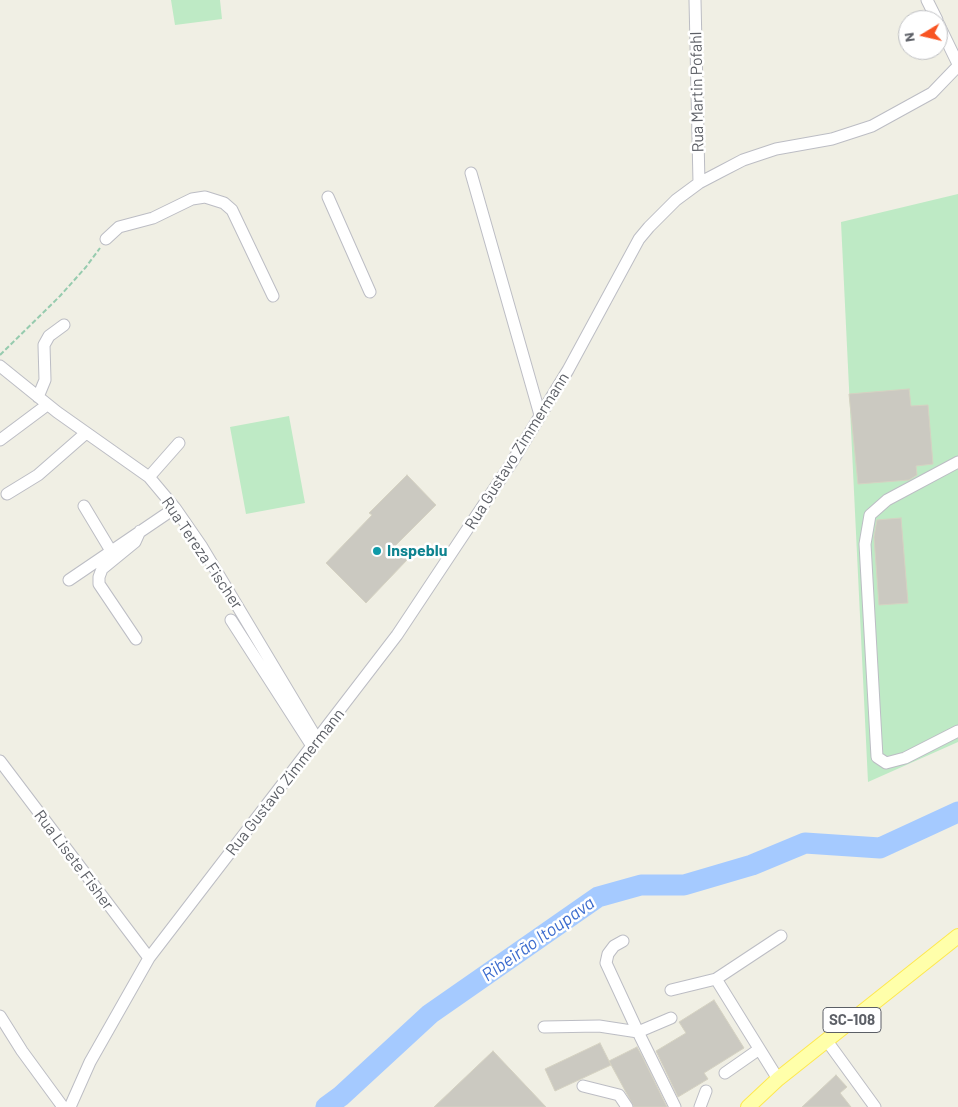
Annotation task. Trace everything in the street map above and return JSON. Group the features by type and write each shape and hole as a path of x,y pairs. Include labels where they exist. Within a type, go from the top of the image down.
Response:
{"main road":[{"name":"SC-108","path":"748,1107 778,1080 958,936"}],"street":[{"name":"Rua Martin Pofahl","path":"695,0 699,183"},
{"path":"948,45 958,65"},
{"name":"Rua Gustavo Zimmermann","path":"70,1107 90,1062 149,958 397,636 496,487 568,370 640,239 664,211 699,183 743,160 776,149 832,139 872,126 932,93 958,65"},
{"path":"471,173 540,415"},
{"path":"106,239 119,227 153,218 192,199 205,197 224,203 232,210 272,296"},
{"path":"328,197 370,292"},
{"path":"38,397 46,380 44,345 49,336 64,325"},
{"name":"Rua Tereza Fischer","path":"0,366 47,405 149,477 175,508 202,547 315,743"},
{"path":"0,440 47,405"},
{"path":"7,494 38,475 86,433"},
{"path":"149,477 180,443"},
{"path":"958,462 887,500 870,514 865,544 876,757 886,763 905,758 958,731"},
{"path":"84,506 111,551"},
{"path":"69,580 175,508"},
{"path":"136,639 99,584 99,577 102,569 136,542 140,531"},
{"path":"232,620 315,743"},
{"name":"Rua Lisete Fisher","path":"0,761 149,958"},
{"path":"671,990 716,979 782,936"},
{"path":"623,941 614,946 608,954 606,963 675,1107"},
{"path":"716,979 778,1080"},
{"path":"0,1016 22,1051 63,1107"},
{"path":"544,1026 599,1026 638,1032 671,1018"},
{"path":"827,1042 875,1107"},
{"path":"725,1073 758,1050"},
{"path":"584,1086 619,1095 627,1107"},
{"path":"700,1107 706,1091"}],"path":[{"path":"0,356 86,267 106,239"}],"green space":[{"path":"171,0 220,0 222,19 175,25"},
{"path":"958,194 958,742 868,782 841,222"},
{"path":"289,416 305,503 246,514 230,427"}],"building":[{"path":"909,389 911,406 928,405 933,464 916,466 917,475 909,480 858,484 849,394"},
{"path":"407,475 436,505 394,547 407,560 366,603 326,563 372,515 369,513"},
{"path":"901,518 908,603 879,605 874,537 877,520"},
{"path":"714,1000 744,1048 704,1073 708,1079 678,1097 656,1051 686,1033 679,1022"},
{"path":"600,1043 611,1065 555,1091 545,1069"},
{"path":"637,1047 667,1107 634,1107 609,1061"},
{"path":"493,1051 546,1107 434,1107"},
{"path":"836,1075 847,1087 840,1093 851,1107 802,1107"}],"waterway":[{"name":"Ribeirão Itoupava","path":"326,1107 341,1096 430,1014 598,897 641,885 684,885 752,865 805,843 880,848 958,812"}],"place":[{"name":"Inspeblu","path":"377,551"}]}
